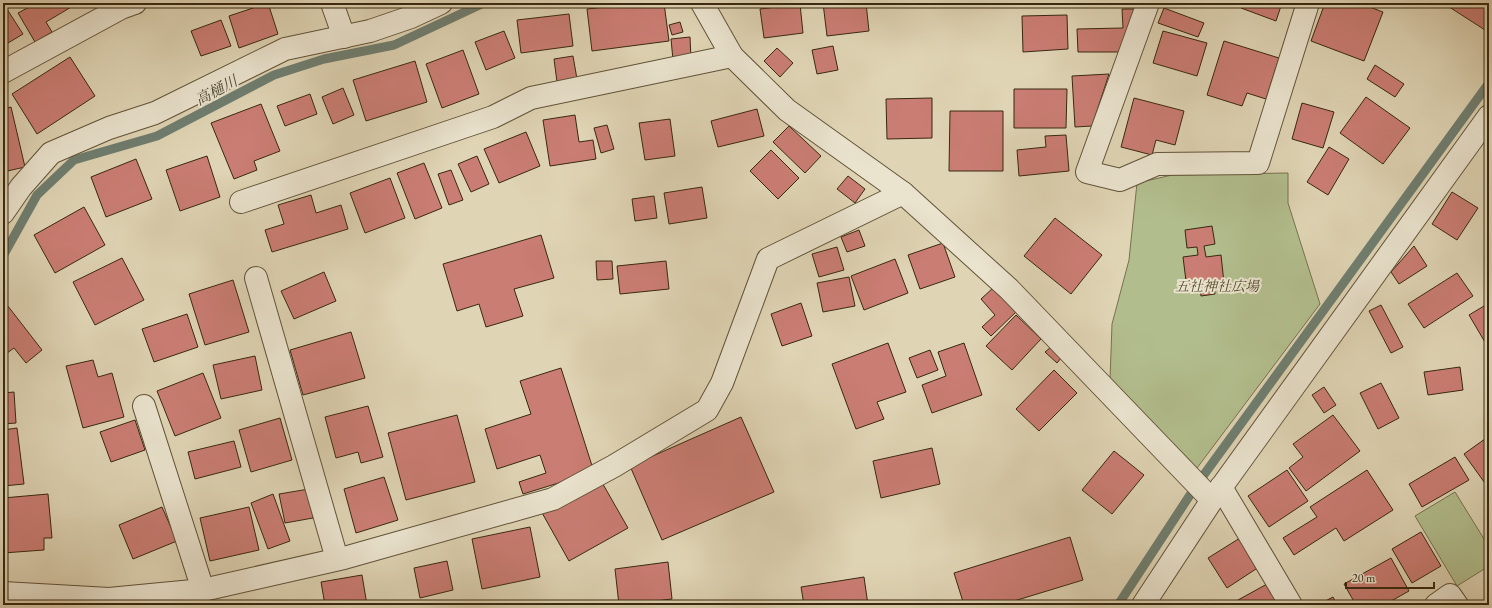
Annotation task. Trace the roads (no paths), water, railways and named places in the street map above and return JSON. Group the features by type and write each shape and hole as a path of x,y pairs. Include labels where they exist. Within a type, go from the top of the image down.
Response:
{"street":[{"path":"3,72 121,8 135,3"},
{"path":"332,3 344,37"},
{"path":"3,213 21,187 51,153 109,128 154,113 285,49 370,31 411,17 441,3"},
{"path":"702,3 732,56 787,110 903,193 1009,289 1216,494 1291,605"},
{"path":"1148,3 1087,172 1120,180 1157,164 1258,163 1308,3"},
{"path":"241,202 494,117 531,98 732,56"},
{"path":"1143,605 1216,494 1489,116"},
{"path":"3,593 109,599 203,590 337,559 553,499 614,466 707,410 722,383 768,259 903,193"},
{"path":"256,278 337,559"},
{"path":"144,406 203,590"},
{"path":"1436,605 1450,595 1457,605"}],"waterway":[{"name":"高樋川","path":"3,256 37,195 74,160 157,136 274,75 324,59 394,45 484,3"},
{"path":"1203,476 1489,83"},
{"path":"1118,605 1190,495"}],"park label":[{"name":"五社神社広場","path":"1217,286"}]}
